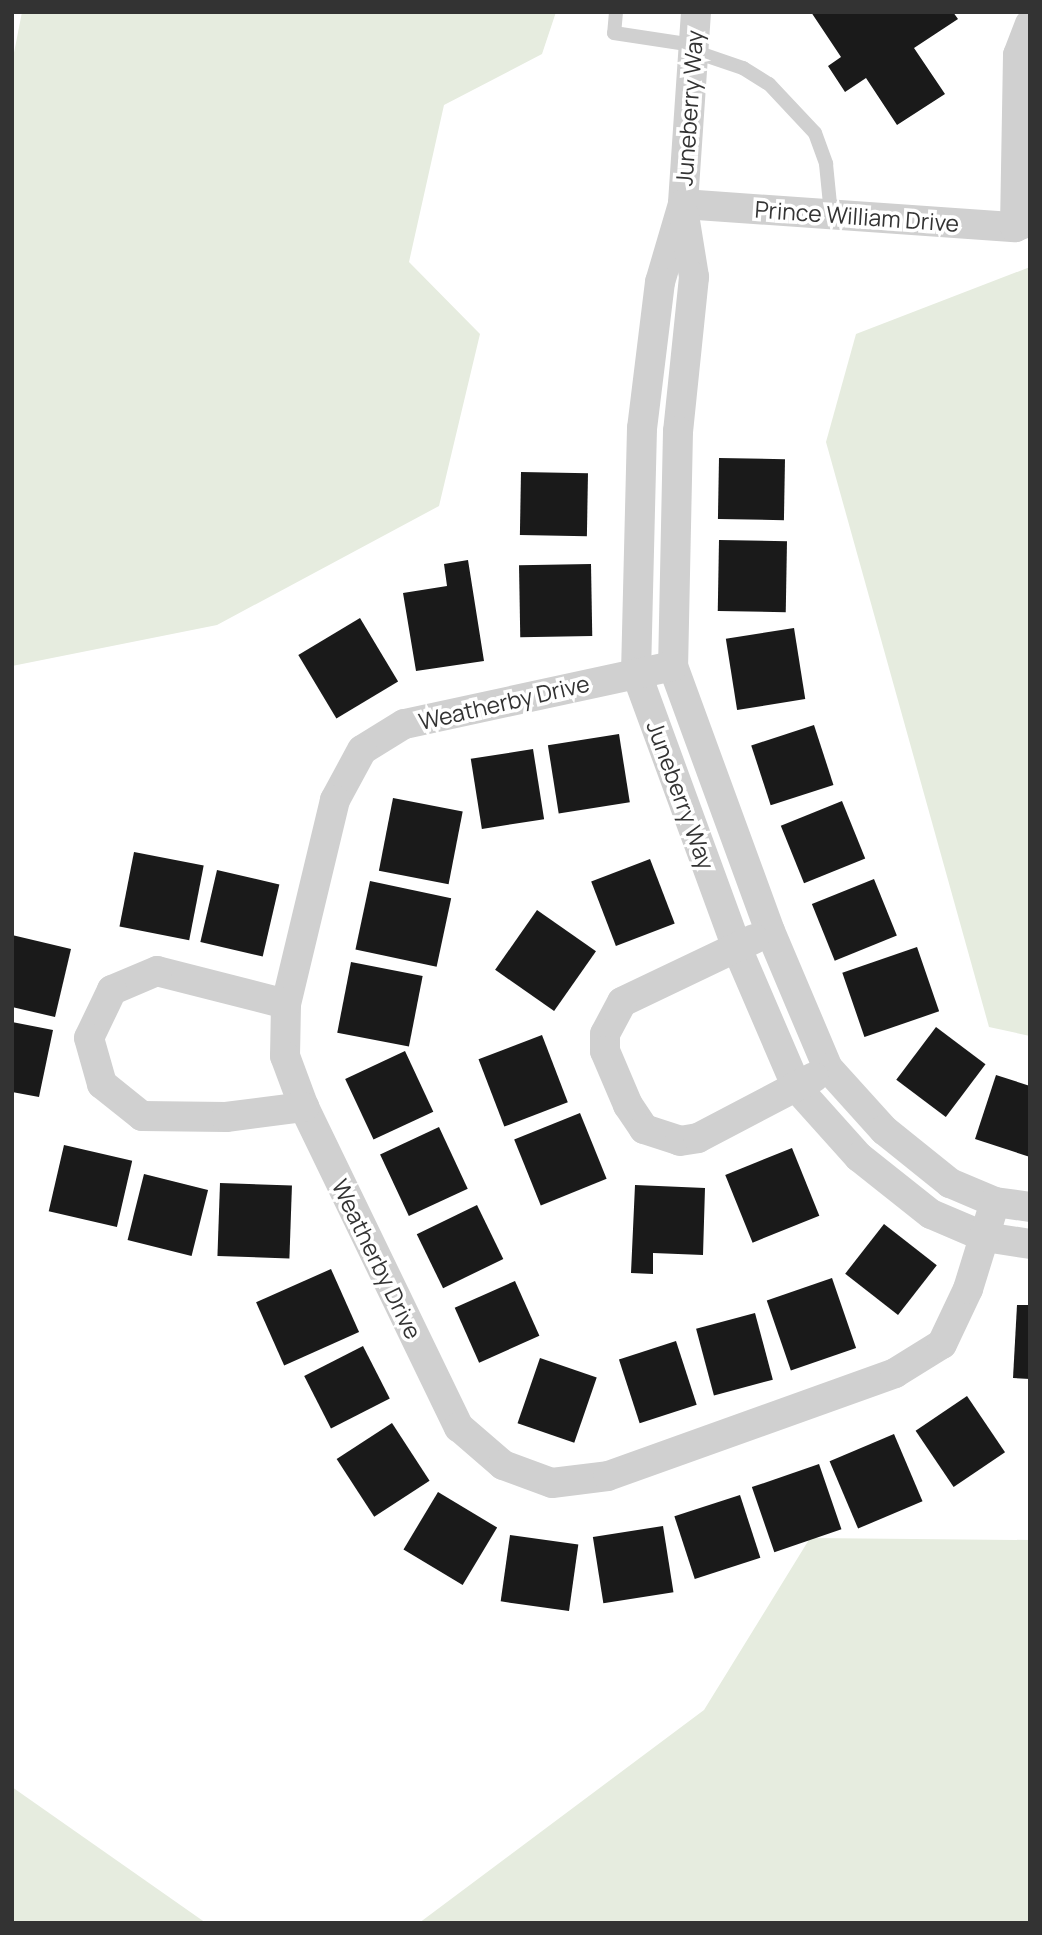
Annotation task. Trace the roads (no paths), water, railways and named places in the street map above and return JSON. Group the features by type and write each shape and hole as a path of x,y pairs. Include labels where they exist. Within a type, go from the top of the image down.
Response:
{"street":[{"name":"Juneberry Way","path":"696,12 683,204 694,277 678,431 673,666 770,932 828,1068 884,1130 950,1183 995,1202 1030,1207"},
{"path":"1022,224 1018,55 1030,24"},
{"name":"Juneberry Way","path":"683,204 660,282 642,428 636,672 737,948 797,1088 859,1157 931,1214 985,1237 1030,1244"},
{"name":"Prince William Drive","path":"683,204 1022,224"},
{"path":"642,428 678,431"},
{"name":"Weatherby Drive","path":"673,666 404,724 362,750 335,800 286,1004 285,1056 304,1107 459,1427 503,1465 552,1483 608,1476 895,1373 942,1345 968,1289 995,1202"},
{"path":"770,932 622,1002 605,1034 606,1051 628,1105 644,1129 680,1141 698,1138 797,1088 828,1068"},
{"path":"286,1004 157,971 112,990 89,1038 102,1084 142,1116 226,1117 304,1107"}],"lane":[{"path":"616,12 614,33 693,48 743,68 769,84 815,133 826,164 831,214"}]}
